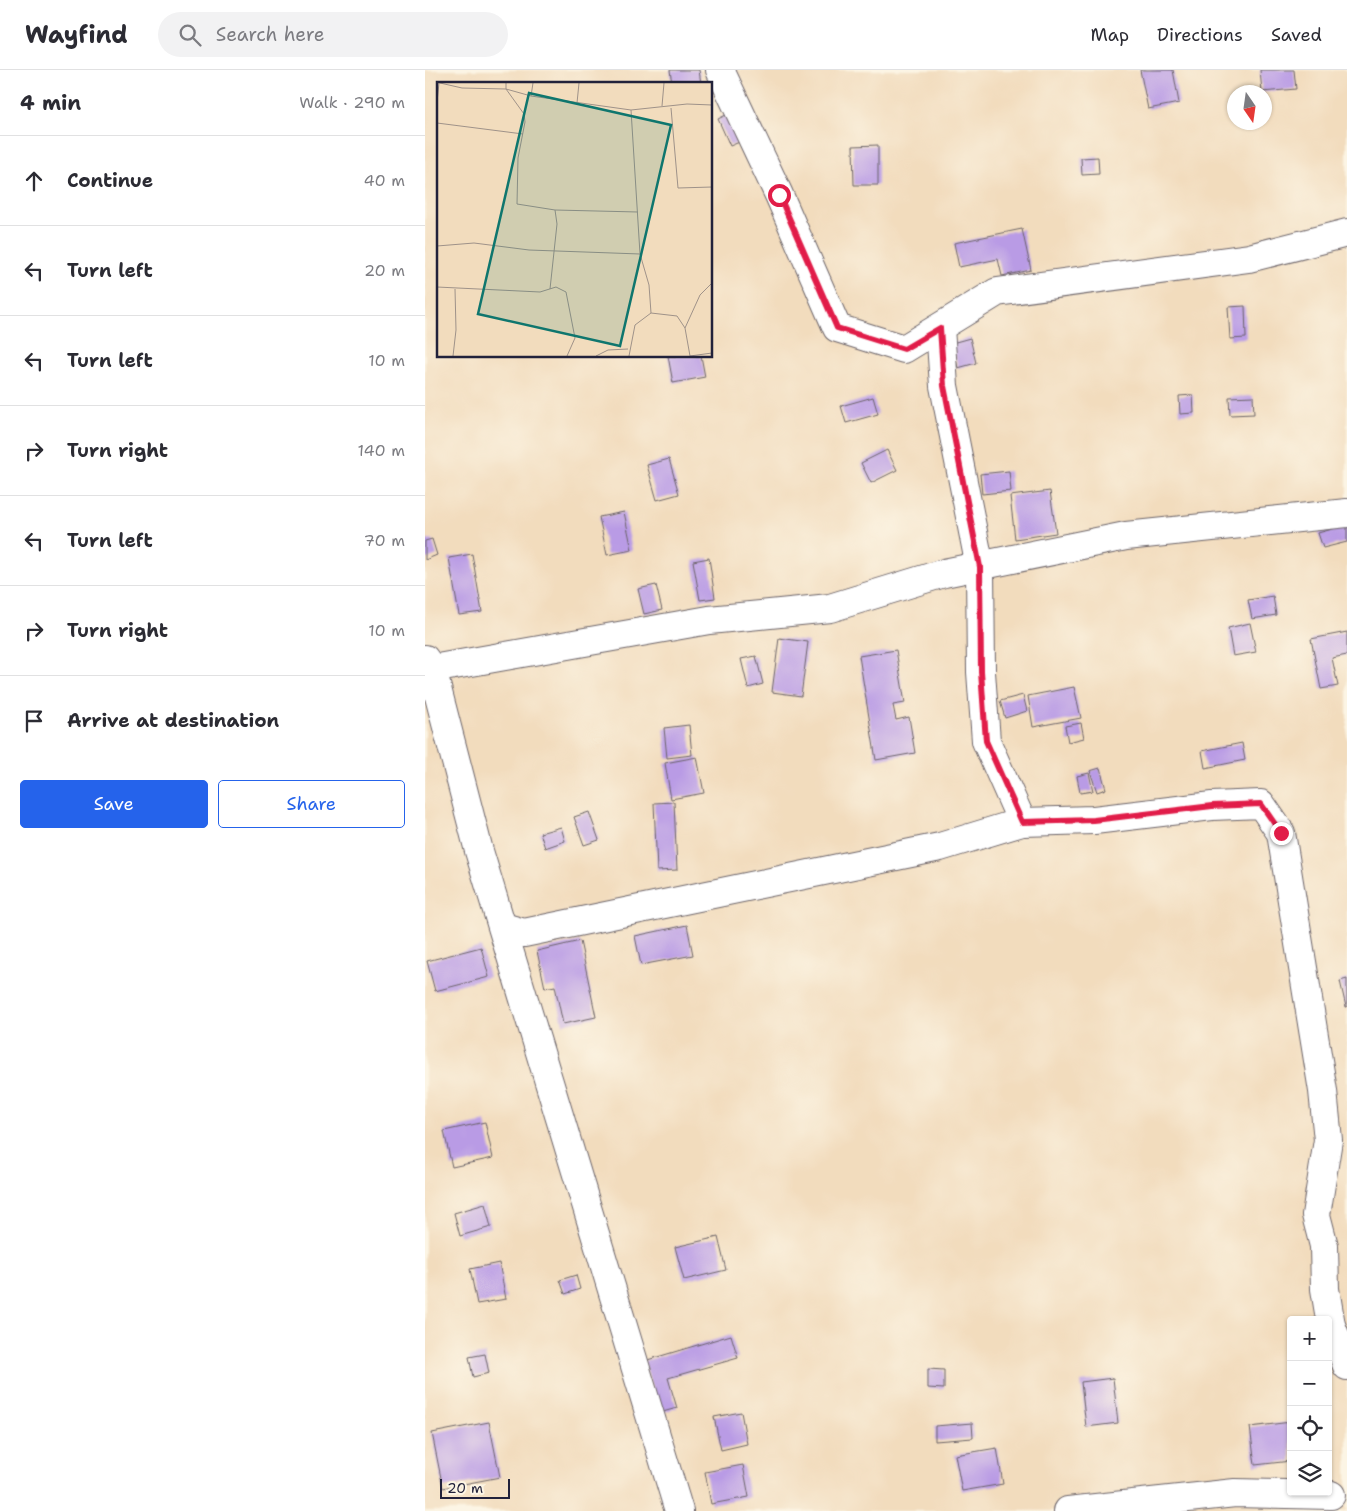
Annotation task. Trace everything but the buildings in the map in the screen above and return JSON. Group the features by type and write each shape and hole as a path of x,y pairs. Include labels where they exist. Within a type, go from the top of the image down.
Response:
{"street":[{"path":"720,70 779,195 837,328 904,349 997,292 1249,258 1347,233"},
{"path":"940,328 944,386 980,567 981,672 986,741 1022,822"},
{"path":"679,1511 479,851 429,664 709,620 830,608 944,573 1126,536 1347,513"},
{"path":"503,927 524,933 941,847 1022,822 1094,820 1212,806 1261,804 1281,833 1323,1091 1328,1140 1316,1215 1336,1245 1325,1289 1331,1326 1347,1366"},
{"path":"1068,1511 1235,1493 1337,1500"}],"route":[{"path":"779,195 837,328 904,349 940,328 944,386 980,567 981,672 986,741 1022,822 1094,820 1212,806 1261,804 1281,833"}]}
